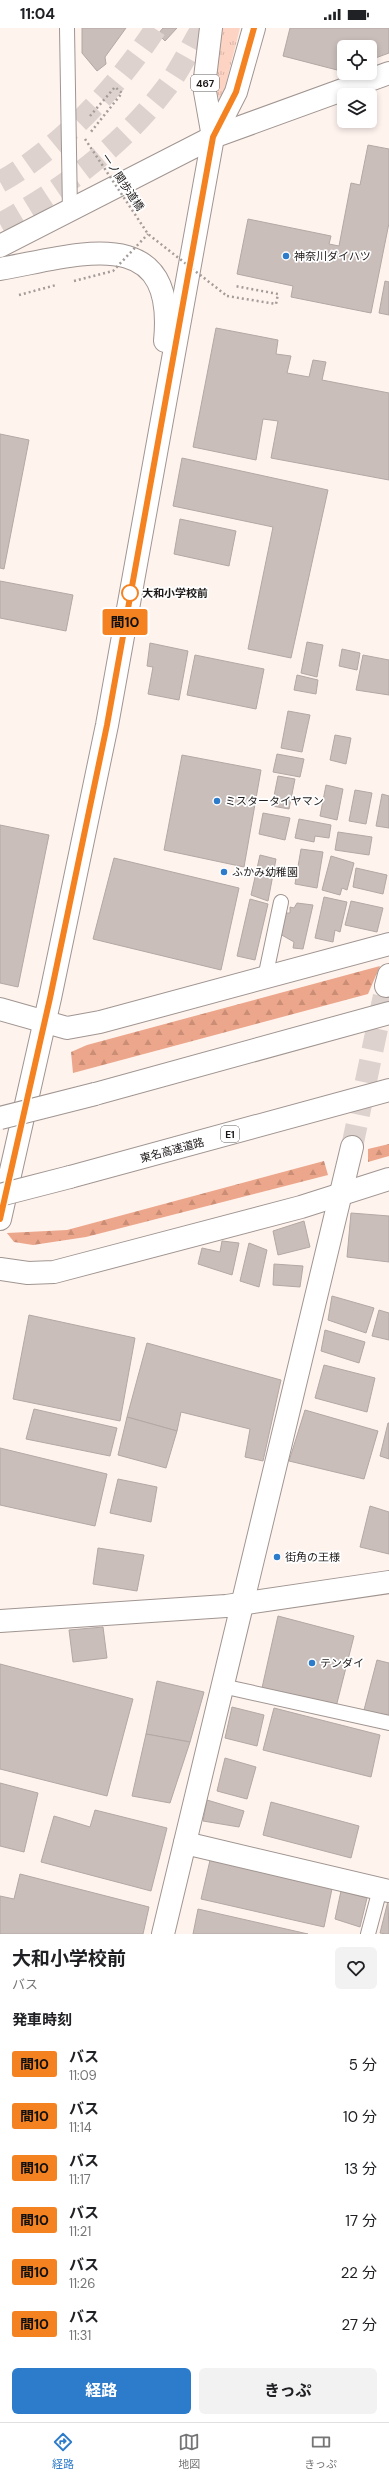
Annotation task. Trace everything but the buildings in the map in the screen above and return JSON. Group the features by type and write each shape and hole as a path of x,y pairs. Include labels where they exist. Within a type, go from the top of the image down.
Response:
{"main road":[{"name":"467","path":"211,28 204,86 213,137"},
{"name":"467","path":"0,1219 44,1023 107,725 213,137 236,92 254,28"},
{"path":"0,246 70,212 213,137 389,73"},
{"path":"0,269 97,252 118,253 140,262 155,276 164,296 167,326 154,464"},
{"path":"0,1009 44,1023 67,1028 100,1022 389,944"},
{"path":"0,1118 95,1094 389,1013"},
{"name":"東名高速道路","path":"0,1195 70,1178 389,1090"},
{"path":"163,1934 241,1603 352,1147"},
{"path":"0,1269 28,1273 54,1272 340,1196 389,1179"},
{"path":"0,1621 241,1603 389,1582"},
{"path":"185,1843 384,1890"}],"lane":[{"path":"67,28 70,212"},
{"path":"265,978 281,902"},
{"path":"222,1686 389,1723"},
{"path":"368,1934 384,1890"}],"path":[{"name":"一ノ関歩道橋","path":"86,120 115,87 122,93 85,139 148,234 227,296 276,304 278,294 235,286"},
{"path":"66,283 113,271 148,234"},
{"path":"19,295 58,285"}],"green space":[{"path":"221,28 240,28 223,96 220,98 214,94"},
{"path":"380,966 368,994 73,1073 71,1052 87,1045"},
{"path":"389,1144 389,1156 368,1162 368,1149"},
{"path":"324,1161 328,1175 86,1237 33,1245 14,1242 7,1233 67,1230"}],"tunnel":[{"path":"0,182 45,152 87,114 124,72 156,28"},
{"path":"0,224 23,211 68,181 90,165 131,129 171,81 202,28"},
{"path":"352,1147 386,986"}],"bus line":[{"name":"間10","path":"0,1219 50,998 107,725 213,137 236,92 254,28"}],"place":[{"name":"神奈川ダイハツ","path":"286,256"},
{"name":"大和小学校前","path":"130,593"},
{"name":"ミスタータイヤマン","path":"217,801"},
{"name":"ふかみ幼稚園","path":"224,872"},
{"name":"街角の王様","path":"277,1557"},
{"name":"テンダイ","path":"312,1663"}]}
